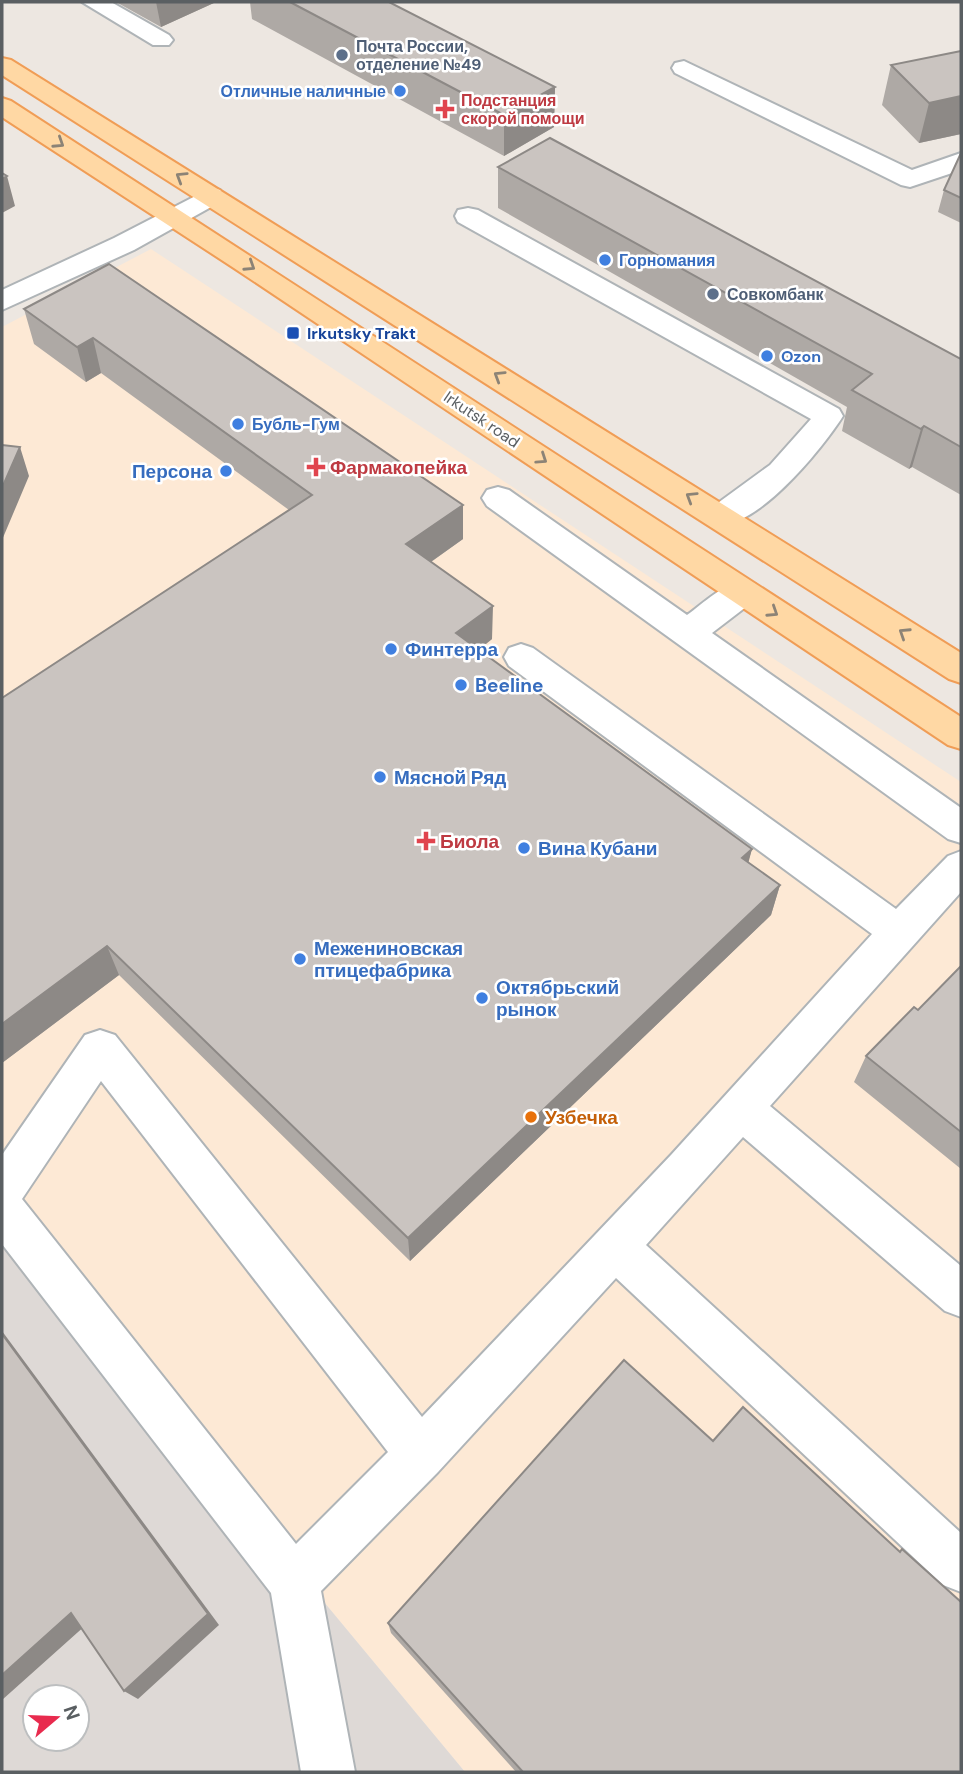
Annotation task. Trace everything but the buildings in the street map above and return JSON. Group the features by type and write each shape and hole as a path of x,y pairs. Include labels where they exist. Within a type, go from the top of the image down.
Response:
{"main road":[{"path":"2,65 722,516 961,670"},
{"name":"Irkutsk road","path":"2,106 961,735"}],"street":[{"path":"94,2 161,40"},
{"path":"684,68 910,179 961,161"},
{"path":"6,294 124,244 211,196"},
{"path":"468,216 828,416 811,444 792,467 722,516"},
{"path":"498,498 961,828"},
{"path":"686,634 743,592"},
{"path":"521,657 897,931"},
{"path":"294,1582 421,1455 742,1109 897,931 961,867"},
{"path":"2,1191 100,1048 421,1455"},
{"path":"742,1109 961,1296"},
{"path":"2,1209 294,1582 328,1772"},
{"path":"614,1246 961,1567"}],"shaded area":[{"name":"Октябрьский рынок","path":"151,249 961,782 961,1772 465,1772 2,1214 2,327"},
{"path":"2,1214 465,1772 2,1772"}],"place":[{"name":"Почта России, отделение №49","path":"342,55"},
{"name":"Отличные наличные","path":"400,91"},
{"name":"Подстанция скорой помощи","path":"445,109"},
{"name":"Горномания","path":"605,260"},
{"name":"Совкомбанк","path":"713,294"},
{"name":"Irkutsky Trakt","path":"293,333"},
{"name":"Ozon","path":"767,356"},
{"name":"Бубль-Гум","path":"238,424"},
{"name":"Фармакопейка","path":"316,467"},
{"name":"Персона","path":"226,471"},
{"name":"Финтерра","path":"391,649"},
{"name":"Beeline","path":"461,685"},
{"name":"Мясной Ряд","path":"380,777"},
{"name":"Биола","path":"426,841"},
{"name":"Вина Кубани","path":"524,848"},
{"name":"Межениновская птицефабрика","path":"300,959"},
{"name":"Октябрьский рынок","path":"482,998"},
{"name":"Узбечка","path":"531,1117"}]}
